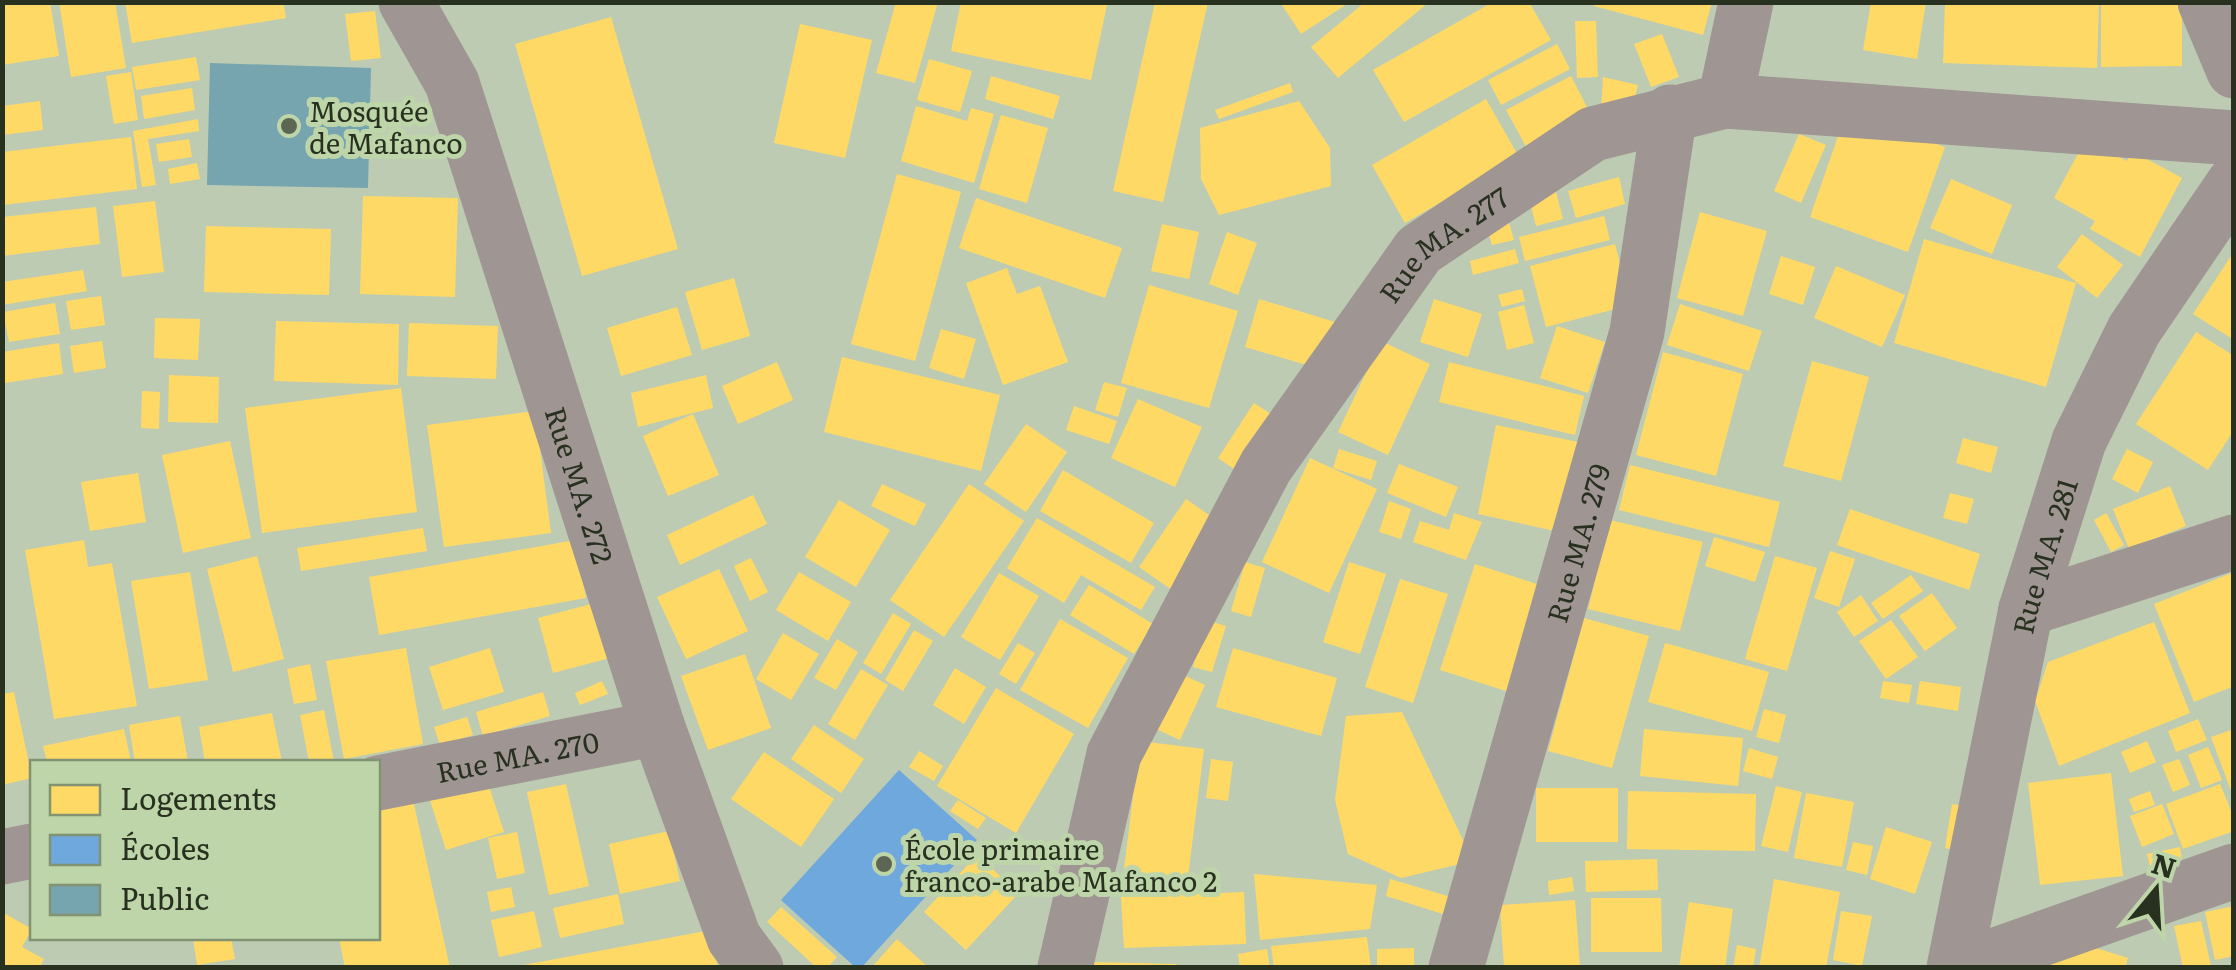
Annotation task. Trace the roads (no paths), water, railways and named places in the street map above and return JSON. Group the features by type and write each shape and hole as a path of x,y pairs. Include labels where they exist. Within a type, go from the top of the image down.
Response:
{"street":[{"name":"Rue MA. 272","path":"406,2 452,83 658,728 734,938 756,968"},
{"path":"1725,100 1746,2"},
{"path":"2205,2 2234,71"},
{"name":"Rue MA. 277","path":"1065,968 1114,754 1266,466 1418,250 1594,134 1725,100 2234,138"},
{"name":"Rue MA. 279","path":"1456,968 1637,332 1670,112"},
{"name":"Rue MA. 281","path":"1956,968 2026,609 2079,440 2134,330 2234,184"},
{"path":"2026,609 2234,542"},
{"name":"Rue MA. 270","path":"380,783 658,728"},
{"path":"2,857 30,851"},
{"path":"1956,968 2234,871"}],"place":[{"name":"Mosquée de Mafanco","path":"289,126"},
{"name":"École primaire franco-arabe Mafanco 2","path":"884,864"}]}
